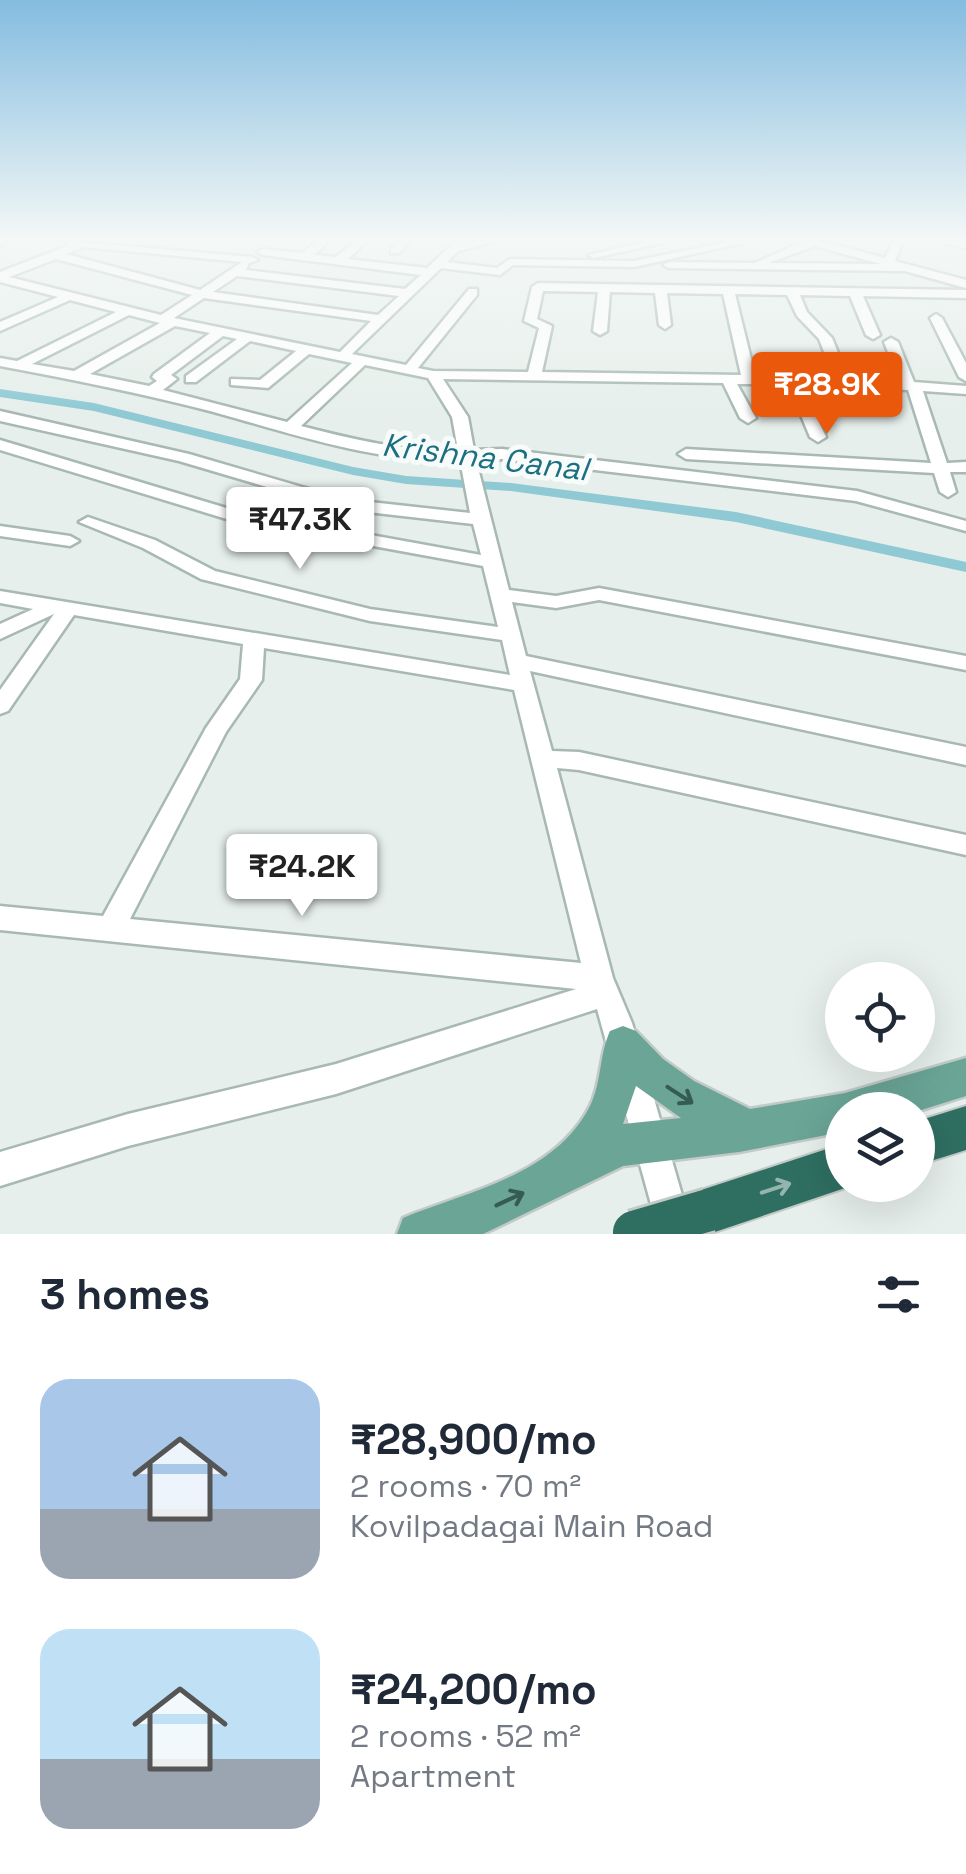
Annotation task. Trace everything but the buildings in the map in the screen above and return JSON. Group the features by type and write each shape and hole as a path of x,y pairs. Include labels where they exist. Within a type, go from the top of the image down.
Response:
{"highway":[{"path":"935,1138 966,1128"},
{"path":"662,1227 825,1173"}],"main road":[{"path":"623,1044 639,1065 678,1095 748,1129"},
{"path":"568,1168 611,1111 623,1044"},
{"path":"914,1092 966,1077"},
{"path":"419,1234 465,1220 598,1153 650,1140 825,1115"}],"street":[{"path":"0,327 62,299"},
{"path":"78,299 246,338 433,375 843,381 966,390"},
{"path":"74,377 168,321 196,299"},
{"path":"235,299 381,319"},
{"path":"337,356 401,299"},
{"path":"409,370 468,299"},
{"path":"534,378 546,326 530,320 535,299"},
{"path":"600,331 603,299"},
{"path":"662,299 666,326"},
{"path":"730,299 749,380"},
{"path":"795,299 801,314 825,338 843,381"},
{"path":"859,299 873,335"},
{"path":"8,364 127,311"},
{"path":"936,318 966,377"},
{"path":"151,391 170,378 159,377 220,332"},
{"path":"191,379 246,338"},
{"path":"891,342 943,466 948,492"},
{"path":"230,411 301,349"},
{"path":"290,427 362,361"},
{"path":"8,364 151,391 357,444 469,460 502,454 857,496 966,526"},
{"path":"433,375 460,417 477,508 542,758 602,986 650,1140 662,1227"},
{"path":"728,380 748,418"},
{"path":"793,380 818,437"},
{"path":"236,382 262,385"},
{"path":"0,416 183,457 341,504 477,508"},
{"path":"0,445 230,515 492,562"},
{"path":"686,454 920,468 966,467"},
{"path":"88,522 149,544 208,575 370,615 510,635"},
{"path":"0,531 70,541"},
{"path":"500,596 556,602 599,594 966,663"},
{"path":"0,597 254,640 520,673 966,756"},
{"path":"0,632 62,608"},
{"path":"0,706 62,608"},
{"path":"111,928 217,728 251,680 254,640"},
{"path":"542,758 578,760 966,845"},
{"path":"0,918 602,986"},
{"path":"0,1169 128,1130 336,1080 602,986"}],"waterway":[{"name":"Krishna Canal","path":"0,393 94,407 353,471 736,517 966,567"}]}
